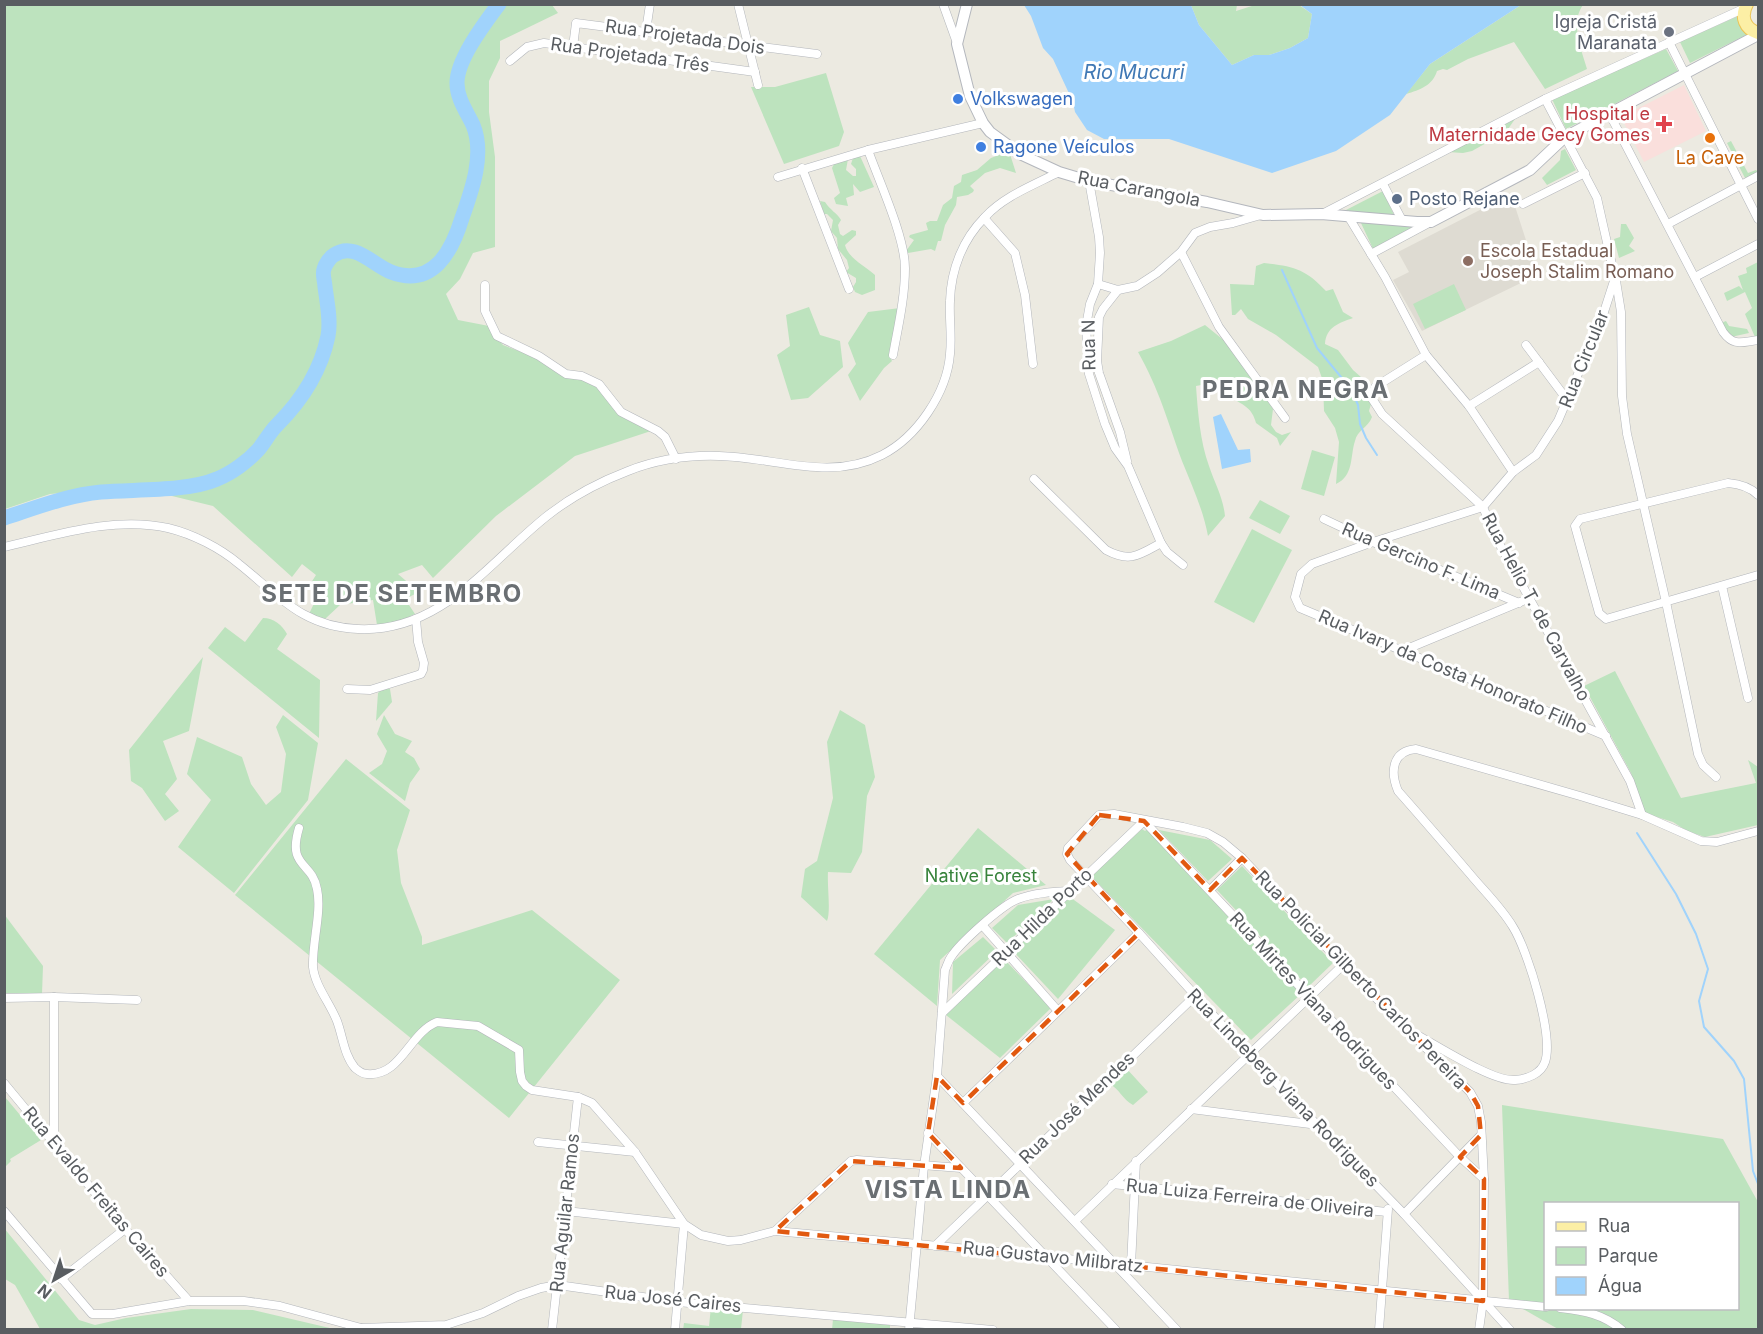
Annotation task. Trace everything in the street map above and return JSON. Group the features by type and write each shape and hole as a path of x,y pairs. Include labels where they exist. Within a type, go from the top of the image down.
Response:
{"main road":[{"path":"957,44 967,4"},
{"path":"1431,222 1530,170 1565,136 1758,34 1746,25 1744,19 1746,6"},
{"name":"Rua Carangola","path":"957,44 965,82 983,123 1001,141 1020,154 1059,172 1089,181 1207,202 1263,215 1321,214 1431,222"}],"street":[{"path":"646,32 650,4"},
{"path":"738,4 758,85"},
{"path":"943,4 957,44"},
{"path":"1321,214 1545,99 1746,6"},
{"name":"Rua Projetada Dois","path":"573,47 576,23 817,54"},
{"path":"1669,42 1758,219"},
{"name":"Rua Projetada Três","path":"510,61 527,47 544,43 755,72"},
{"path":"1545,99 1597,198 1621,312 1622,396 1628,434 1698,754 1703,765 1716,777"},
{"path":"1609,113 1723,332 1728,339 1736,343 1758,340"},
{"path":"778,177 868,150 983,123"},
{"path":"868,150 904,256 903,299 893,355"},
{"path":"802,168 849,289"},
{"path":"4,547 104,526 168,528 219,549 288,606 318,622 359,630 386,627 416,619 438,609 468,588 562,504 626,471 676,459 720,456 827,468 867,462 892,449 920,422 944,384 950,354 950,302 954,272 965,244 984,218 1007,199 1059,172"},
{"path":"1523,204 1585,172"},
{"path":"1668,224 1758,176"},
{"name":"Rua N","path":"1089,181 1099,237 1098,284 1090,304 1086,326 1089,374 1104,424 1115,448 1128,466"},
{"path":"1383,184 1402,220"},
{"path":"1098,284 1118,290 1137,286 1150,280 1180,252 1196,233 1263,215"},
{"path":"1348,216 1426,355 1469,406 1512,472"},
{"path":"984,218 1015,253 1025,295 1033,364"},
{"path":"1371,254 1431,222"},
{"path":"1695,277 1758,244"},
{"path":"1180,252 1219,327 1285,418"},
{"name":"Rua Circular","path":"1484,507 1512,472 1536,455 1558,421 1568,401 1615,278"},
{"path":"485,285 485,310 497,336 539,357 566,374 582,376 599,384 621,412 665,437 676,459"},
{"name":"Rua N","path":"1118,290 1099,317 1097,361 1102,383 1118,426 1128,466 1161,543 1167,552 1184,565"},
{"path":"1090,304 1103,309"},
{"path":"1526,345 1568,401"},
{"name":"Rua Helio T. de Carvalho","path":"1426,355 1375,387 1371,397 1382,414 1484,507 1496,536 1630,781 1642,815"},
{"path":"1469,406 1539,362"},
{"path":"1092,386 1102,383"},
{"path":"1034,479 1106,550 1119,557 1130,557 1161,543"},
{"path":"1758,495 1740,484 1728,483 1580,519 1577,521 1575,530 1602,618 1608,619 1758,575"},
{"path":"1373,542 1484,507"},
{"name":"Rua Gercino F. Lima","path":"1324,519 1519,603"},
{"name":"Rua Ivary da Costa Honorato Filho","path":"1373,542 1306,568 1300,574 1294,597 1300,608 1606,736"},
{"path":"1722,586 1748,698"},
{"path":"1402,651 1530,598"},
{"path":"347,688 370,690 421,674 424,663 418,642 416,619"},
{"path":"1409,1031 1498,1078 1514,1080 1536,1074 1546,1060 1545,1034 1534,976 1521,940 1503,912 1398,791 1392,775 1393,768 1401,755 1408,750 1416,749 1642,815 1701,841 1716,842 1758,831"},
{"name":"Rua Policial Gilberto Carlos Pereira","path":"1072,843 1099,815 1114,814 1207,833 1242,858 1343,965 1470,1092 1478,1106 1481,1122 1484,1179 1483,1301 1479,1329"},
{"name":"Rua Hilda Porto","path":"942,1013 1144,821"},
{"name":"Rua Mirtes Viana Rodrigues","path":"1144,821 1460,1157 1484,1179"},
{"path":"299,828 295,840 296,852 301,864 311,874 317,887 314,968 317,981 338,1022 343,1046 355,1067 363,1074 379,1074 392,1067 413,1040 437,1022 478,1026 519,1050 522,1081 525,1086 532,1090 578,1097 592,1103 635,1152 684,1224 675,1329"},
{"name":"Rua Lindeberg Viana Rodrigues","path":"1072,843 1067,854 1070,861 1510,1329"},
{"path":"1210,890 1242,858"},
{"path":"909,1325 924,1166 937,1076 945,970 949,959 982,926 1018,899 1041,893 1069,891"},
{"path":"982,926 1058,1011"},
{"path":"963,1103 1139,933"},
{"path":"1075,1221 1343,965"},
{"name":"Rua José Mendes","path":"935,1246 1195,996"},
{"path":"54,997 54,1141"},
{"path":"4,998 137,1000"},
{"path":"937,1076 1177,1329"},
{"name":"Rua Evaldo Freitas Caires","path":"4,1083 125,1229 189,1301"},
{"name":"Rua Aguilar Ramos","path":"552,1329 578,1097"},
{"path":"1191,1109 1318,1125"},
{"path":"928,1133 1116,1329"},
{"path":"1404,1214 1481,1135"},
{"path":"538,1142 635,1152"},
{"path":"775,1231 851,1161 961,1168"},
{"path":"1131,1265 1136,1161"},
{"name":"Rua Luiza Ferreira de Oliveira","path":"1112,1184 1387,1212"},
{"path":"1379,1329 1389,1199"},
{"path":"4,1211 61,1279 125,1229"},
{"name":"Rua Gustavo Milbratz","path":"566,1211 684,1224 701,1235 728,1241 775,1231 1047,1256 1544,1307"},
{"name":"Rua José Caires","path":"61,1279 92,1314 112,1314 189,1301 244,1301 279,1306 363,1329 446,1325 483,1313 518,1296 558,1285 678,1302 909,1325 993,1329"},
{"path":"1572,1310 1597,1314 1622,1329"}],"highlighted area":[{"path":"1099,815 1144,821 1210,890 1242,858 1470,1092 1478,1106 1481,1135 1460,1157 1484,1179 1483,1301 775,1231 851,1161 961,1168 928,1133 937,1076 963,1103 1139,933 1067,854"}],"shaded area":[{"name":"Hospital e Maternidade Gecy Gomes","path":"1684,85 1706,131 1644,162 1621,117"},
{"name":"Escola Estadual Joseph Stalim Romano","path":"1511,194 1536,271 1533,277 1422,331 1393,280 1409,272 1398,252"}],"green space":[{"path":"4,5 552,5 558,13 500,41 500,58 489,81 489,112 495,157 495,247 473,253 460,279 446,294 458,320 489,326 503,345 548,362 610,392 624,411 651,431 575,456 496,516 433,578 422,565 398,574 419,592 405,599 415,614 396,623 377,625 373,600 340,605 325,619 309,614 319,593 309,586 316,575 302,564 292,577 213,506 135,487 50,494 5,509"},
{"path":"1191,5 1237,5 1236,11 1255,5 1299,5 1312,14 1308,38 1290,48 1269,55 1254,55 1232,65 1199,25"},
{"path":"1521,5 1583,5 1579,12 1577,28 1587,69 1545,89 1514,42 1468,59 1447,70 1437,71 1432,80 1421,89 1406,94 1430,64"},
{"path":"1738,16 1748,34 1690,63 1680,42"},
{"path":"1666,49 1678,71 1566,129 1552,99"},
{"path":"826,73 844,132 839,146 784,164 751,87 775,87"},
{"path":"1517,116 1506,132 1472,151 1448,152"},
{"path":"1731,141 1748,173 1756,170 1758,172 1745,178 1727,143"},
{"path":"1565,149 1576,170 1547,185 1542,178 1560,160 1561,151"},
{"path":"1009,151 1016,173 1000,168 985,173 970,186 973,192 957,197 956,205 935,251 931,249 908,253 906,251 914,240 909,237 910,235 928,230 926,223 937,221 943,205 952,198 954,186 961,182 962,175 977,170 991,158"},
{"path":"860,156 874,187 860,192 853,184 854,195 846,198 848,206 836,204 834,198 840,193 832,168 834,164 848,159 846,170 856,176 856,169 851,164 853,158"},
{"path":"1383,191 1394,215 1346,212 1346,210"},
{"path":"820,201 825,202 838,215 841,220 838,225 840,234 843,236 852,230 856,231 856,235 845,245 853,258 875,275 875,290 862,295 855,292 853,287 856,278 846,272 849,268 847,260 838,249 837,238 831,231 833,220 824,214"},
{"path":"1362,220 1413,227 1374,251 1361,223"},
{"path":"1621,224 1626,224 1634,238 1629,246 1635,251 1619,258 1614,239 1620,237"},
{"path":"1758,262 1758,344 1745,314 1752,308 1745,292 1727,301 1724,293 1739,286 1743,290 1738,276 1747,273 1746,268"},
{"path":"1264,263 1298,270 1312,278 1326,291 1333,289 1343,312 1353,318 1338,324 1331,330 1325,344 1338,350 1353,370 1370,385 1367,392 1372,417 1356,437 1349,471 1336,484 1339,442 1335,428 1324,411 1323,381 1318,367 1276,335 1248,319 1241,309 1232,315 1230,284 1254,285 1256,266"},
{"path":"1454,284 1466,310 1425,329 1413,304"},
{"path":"809,307 820,335 840,341 843,367 808,398 791,400 777,355 790,346 786,315"},
{"path":"900,308 890,357 892,361 884,368 860,401 848,375 856,364 848,343 868,312"},
{"path":"1726,321 1729,326 1747,329 1749,333 1731,337 1721,323"},
{"path":"1205,325 1226,342 1267,398 1273,409 1271,425 1276,432 1282,435 1291,432 1280,446 1277,438 1256,423 1247,408 1232,398 1227,380 1196,386 1203,447 1221,497 1225,516 1208,536 1200,507 1163,406 1138,352 1171,341"},
{"path":"1312,450 1335,457 1324,496 1301,489"},
{"path":"1260,500 1290,516 1280,534 1249,518"},
{"path":"1252,529 1292,550 1254,623 1214,602"},
{"path":"263,618 277,623 287,634 277,649 320,680 319,738 208,648 225,627 245,642"},
{"path":"203,657 189,731 163,741 177,779 165,794 179,811 165,821 142,788 131,781 129,750"},
{"path":"1615,671 1681,798 1756,783 1748,760 1758,767 1758,825 1705,837 1687,831 1673,822 1644,813 1631,773 1584,686"},
{"path":"382,689 390,689 392,702 376,721 378,693"},
{"path":"840,710 865,725 875,777 867,796 862,852 851,873 828,872 827,921 801,897 805,869 817,861 833,798 827,742"},
{"path":"283,715 318,743 308,800 234,893 178,847 211,800 187,774 197,737 242,757 251,784 266,805 281,792 286,754 276,727"},
{"path":"384,715 395,734 412,741 405,752 414,758 420,769 410,783 405,801 369,773 382,764 387,751 377,734"},
{"path":"346,759 410,810 397,850 401,883 422,937 422,945 532,910 620,980 509,1118 235,895"},
{"path":"1150,827 1301,994 1251,1040 1091,876 1142,829 1145,831"},
{"name":"Native Forest","path":"978,828 1046,885 1013,893 940,960 937,1006 874,954"},
{"path":"1159,830 1210,840 1232,859 1208,881"},
{"path":"1242,866 1333,963 1308,987 1217,890"},
{"path":"1070,897 1115,930 1058,999 1013,951"},
{"path":"1054,899 1007,943 992,928 1018,905"},
{"path":"4,914 43,966 42,994 5,993"},
{"path":"983,937 997,951 952,994 953,962"},
{"path":"1004,959 1051,1008 1000,1058 946,1015"},
{"path":"1126,1068 1148,1092 1133,1105 1109,1084"},
{"path":"5,1097 41,1140 10,1159 11,1161 5,1167"},
{"path":"1502,1105 1723,1139 1758,1202 1758,1329 1558,1329 1509,1301"},
{"path":"4,1228 79,1320 95,1325 126,1318 191,1309 253,1310 334,1329 40,1329 15,1285 5,1279"},
{"path":"711,1307 743,1310 741,1329 683,1330 684,1323 709,1326"},
{"path":"833,1319 890,1325 890,1329 832,1330"}],"water":[{"name":"Rio Mucuri","path":"1024,5 1191,5 1199,25 1232,65 1254,55 1269,55 1290,48 1308,38 1312,14 1300,5 1521,5 1430,64 1390,115 1336,151 1272,173 1169,139 1104,139 1087,130 1075,112 1073,102 1053,59 1043,48 1031,16"},
{"path":"1221,414 1238,450 1250,449 1251,462 1222,469 1213,417"}],"waterway":[{"path":"4,518 76,496 101,492 191,486 217,479 228,473 258,450 294,406 315,373 325,349 329,330 323,273 331,257 341,251 356,252 384,269 406,276 429,271 439,263 453,243 476,172 478,148 476,136 459,94 458,73 467,52 499,4"},
{"path":"1282,270 1317,348 1351,389 1358,405 1360,424 1377,455"},
{"path":"1637,833 1676,894 1696,934 1708,969 1699,1001 1704,1027 1734,1061 1744,1079 1753,1171 1758,1184"}],"place":[{"name":"Igreja Cristã Maranata","path":"1669,32"},
{"name":"Volkswagen","path":"958,99"},
{"name":"Hospital e Maternidade Gecy Gomes","path":"1664,124"},
{"name":"La Cave","path":"1710,138"},
{"name":"Ragone Veículos","path":"981,147"},
{"name":"Posto Rejane","path":"1397,199"},
{"name":"Escola Estadual Joseph Stalim Romano","path":"1468,261"}],"district":[{"name":"PEDRA NEGRA","path":"1296,390"},
{"name":"SETE DE SETEMBRO","path":"392,594"},
{"name":"VISTA LINDA","path":"948,1190"}]}
